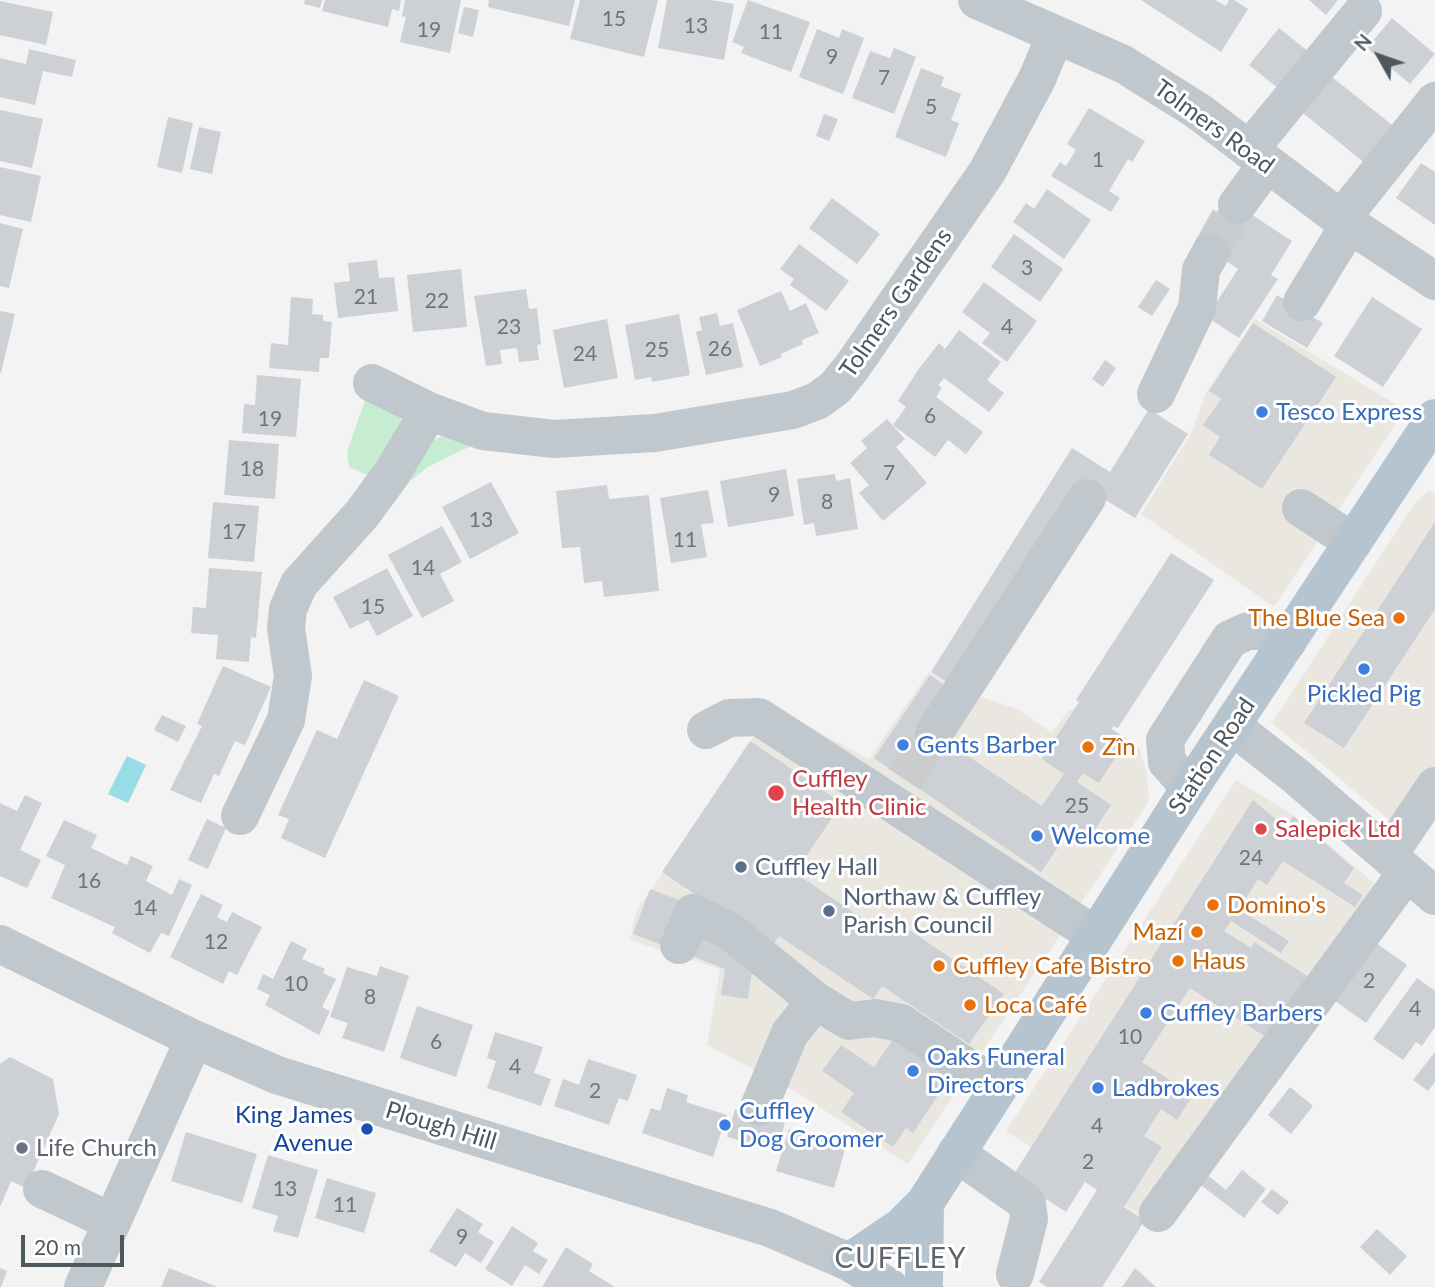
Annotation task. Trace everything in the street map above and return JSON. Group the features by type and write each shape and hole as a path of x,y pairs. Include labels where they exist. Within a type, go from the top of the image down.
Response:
{"main road":[{"name":"Station Road","path":"849,1262 901,1227 925,1203 1190,788 1353,542 1429,441"},
{"path":"924,1287 925,1203"},
{"name":"Plough Hill","path":"849,1262 889,1287"}],"street":[{"name":"Tolmers Road","path":"977,0 1123,64 1198,111 1345,222 1435,281"},
{"path":"1237,205 1258,157 1363,10"},
{"name":"Tolmers Gardens","path":"372,383 429,411 482,431 554,439 655,433 793,410 817,401 835,388 852,367 987,172 1037,79 1055,36"},
{"path":"1302,302 1345,222 1435,101"},
{"path":"1156,394 1197,308 1201,270 1211,252"},
{"path":"240,816 286,720 292,676 286,628 288,609 299,584 392,473 429,411"},
{"path":"934,733 1087,498"},
{"path":"1301,508 1353,542"},
{"path":"1190,788 1167,762 1165,740 1230,639 1248,631 1262,631 1288,641"},
{"path":"706,730 729,718 759,717 897,790 1095,934"},
{"path":"1232,726 1410,875"},
{"path":"1158,1213 1410,875 1435,786"},
{"path":"678,945 693,913 731,932 816,1001 849,1021 875,1018 901,1023 997,1087"},
{"name":"Plough Hill","path":"0,944 194,1040 277,1075 770,1228 849,1262"},
{"path":"759,1107 790,1033 816,1001"},
{"path":"83,1287 194,1040"},
{"path":"956,1153 1027,1203 1029,1219 1015,1274"},
{"path":"42,1189 112,1222"}],"shaded area":[{"path":"1255,319 1405,410 1274,607 1141,514 1193,430 1206,392"},
{"path":"1428,491 1435,493 1435,813 1415,841 1272,723 1416,501"},
{"path":"929,672 956,689 1018,709 1052,733 1070,709 1140,749 1147,775 1149,801 908,1164 796,1092 707,1045 720,969 630,940 636,912 768,716 793,718 869,759"},
{"path":"1236,780 1293,815 1398,903 1162,1229 1006,1131"}],"green space":[{"path":"366,397 397,409 401,421 369,476 349,467 347,452"},
{"path":"442,436 471,446 428,467 400,489 430,442"}],"water":[{"path":"127,756 146,765 128,803 108,794"}],"building":[{"path":"305,0 322,0 320,8 304,4"},
{"path":"325,0 401,0 399,11 392,9 388,27 322,11"},
{"path":"405,0 461,0 450,53 400,42 406,17 402,16"},
{"path":"489,0 575,0 569,26 488,7"},
{"path":"580,0 658,0 644,57 570,39"},
{"path":"667,0 711,0 734,4 724,60 658,48"},
{"path":"748,0 810,22 791,72 741,53 744,47 732,42"},
{"path":"1141,0 1215,0 1226,6 1229,0 1234,0 1248,9 1221,52"},
{"path":"1309,0 1338,0 1326,15"},
{"path":"0,1 53,12 46,45 0,35"},
{"path":"464,7 479,10 473,37 458,33"},
{"path":"1392,18 1435,54 1410,84 1367,48"},
{"path":"1279,28 1314,56 1284,93 1249,65"},
{"path":"817,29 839,38 842,29 864,38 843,94 799,77"},
{"path":"894,48 916,57 894,114 852,98 870,51 890,58"},
{"path":"29,49 76,60 72,77 43,71 35,105 0,97 0,58 26,64"},
{"path":"921,68 944,77 941,86 961,94 951,120 959,123 946,157 895,137"},
{"path":"1327,73 1396,128 1366,164 1298,109"},
{"path":"1089,108 1145,141 1132,162 1128,159 1109,191 1120,198 1111,212 1051,176 1060,162 1066,166 1076,150 1067,144"},
{"path":"0,110 43,119 32,168 0,161"},
{"path":"824,114 838,119 829,141 816,136"},
{"path":"168,117 193,123 182,173 157,167"},
{"path":"199,127 221,132 212,174 190,169"},
{"path":"1421,163 1435,172 1435,225 1396,198"},
{"path":"0,167 41,176 31,222 0,215"},
{"path":"1047,189 1091,220 1064,259 1013,222 1026,203 1034,209"},
{"path":"832,198 880,234 857,264 809,228"},
{"path":"1226,198 1292,241 1271,275 1278,279 1239,338 1207,317 1238,269 1197,242"},
{"path":"0,223 23,229 9,288 0,286"},
{"path":"1014,234 1063,269 1040,302 991,267"},
{"path":"799,244 849,281 826,311 790,285 794,279 780,269"},
{"path":"377,260 379,278 394,277 398,311 338,318 334,283 350,281 348,263"},
{"path":"461,269 467,327 413,332 407,275"},
{"path":"1156,280 1170,289 1152,316 1138,307"},
{"path":"984,282 1037,321 1007,362 982,343 990,333 962,312"},
{"path":"526,289 529,309 537,308 541,344 537,345 539,360 519,362 517,348 500,350 502,364 486,366 474,296"},
{"path":"781,291 790,311 806,303 819,333 802,340 803,344 781,354 782,357 760,366 737,310"},
{"path":"1277,295 1323,323 1307,348 1262,321"},
{"path":"291,297 313,299 312,314 323,315 323,321 332,322 329,358 320,358 319,372 269,368 271,343 288,345"},
{"path":"1372,297 1422,329 1383,387 1334,356"},
{"path":"0,311 15,314 1,373 0,373"},
{"path":"717,313 720,326 733,323 743,367 706,375 696,332 702,330 699,317"},
{"path":"679,314 690,375 652,382 651,377 635,380 625,325"},
{"path":"607,319 618,378 564,388 553,330"},
{"name":"Tesco Express","path":"1253,323 1336,377 1262,489 1209,455 1220,437 1203,425 1221,399 1209,391"},
{"path":"959,330 1001,362 987,380 1004,393 989,412 944,378 938,385 942,388 936,397 983,432 966,454 948,440 935,457 893,425 906,407 898,401 918,370 939,343 945,349"},
{"path":"1105,360 1116,368 1103,387 1092,379"},
{"path":"257,375 301,379 296,437 242,433 244,404 255,405"},
{"path":"1149,409 1188,434 1135,518 1083,486 956,688 931,672 1072,448 1110,472"},
{"path":"887,419 905,439 896,447 927,483 883,521 859,493 869,485 850,463 867,448 861,441"},
{"path":"229,440 279,444 275,499 224,495"},
{"path":"786,469 794,516 728,527 720,481"},
{"path":"835,474 836,481 850,478 858,529 816,536 814,523 804,525 797,479"},
{"path":"491,482 519,533 470,559 442,507"},
{"path":"607,485 609,499 649,495 659,591 604,597 602,581 584,583 580,547 562,548 556,491"},
{"path":"708,490 714,523 701,524 707,557 671,563 660,498"},
{"path":"213,502 259,506 254,562 208,558"},
{"path":"1435,522 1435,609 1344,748 1304,723"},
{"path":"442,526 462,562 440,574 454,601 422,618 388,555"},
{"path":"1171,553 1214,580 1118,728 1113,726 1112,729 1127,739 1099,783 1083,773 1077,782 1111,805 1086,843 1069,831 1041,872 874,758 930,675 953,691 928,729 1042,806 1064,774 1042,759 1079,702 1076,700"},
{"path":"209,568 262,572 256,638 251,637 249,662 216,659 218,635 191,633 193,607 206,608"},
{"path":"387,568 413,616 377,636 368,620 350,629 333,597"},
{"path":"223,666 271,687 245,745 235,741 219,776 214,774 201,803 170,790 202,726 197,724"},
{"path":"364,680 399,696 325,858 281,838 289,819 278,815 317,730 337,739"},
{"path":"162,715 186,726 178,742 154,730"},
{"path":"750,741 842,803 795,873 890,937 899,923 1004,994 969,1044 882,986 873,999 779,936 772,946 662,872"},
{"path":"25,795 42,803 20,850 41,860 27,888 0,876 0,803 17,811"},
{"path":"1253,800 1286,828 1293,816 1354,868 1344,883 1363,895 1355,907 1283,861 1267,885 1258,879 1239,909 1289,941 1281,953 1231,921 1224,931 1251,948 1254,942 1312,979 1272,1041 1190,988 1142,1062 1193,1095 1177,1120 1161,1109 1144,1136 1162,1147 1124,1207 1145,1220 1102,1287 1047,1287 1039,1282 1097,1190 1085,1182 1066,1212 1012,1177"},
{"path":"207,819 226,828 208,869 188,860"},
{"path":"64,820 97,835 91,848 127,865 131,856 153,866 146,881 172,895 179,879 192,885 169,936 161,933 150,953 112,933 115,927 51,898 65,865 46,856"},
{"path":"650,889 679,900 662,945 633,934"},
{"path":"201,894 223,905 217,917 227,922 232,912 262,927 237,975 229,971 223,984 170,957"},
{"path":"702,930 753,964 748,999 721,995 725,969 692,956"},
{"path":"1372,940 1407,965 1366,1023 1331,998"},
{"path":"291,941 307,949 302,959 325,969 323,973 336,979 322,1007 330,1011 319,1035 265,1005 270,995 257,989 263,974 273,979"},
{"path":"380,966 409,976 384,1052 342,1038 348,1023 330,1017 347,967 377,976"},
{"path":"1417,978 1435,991 1435,1027 1422,1046 1416,1042 1403,1060 1373,1039"},
{"path":"417,1006 473,1025 456,1077 400,1058"},
{"path":"495,1032 543,1047 534,1073 551,1079 541,1106 487,1088 496,1061 487,1058"},
{"path":"893,1039 950,1077 913,1133 906,1128 893,1147 841,1112 854,1093 822,1071 841,1045 874,1067"},
{"path":"1435,1052 1435,1082 1428,1091 1413,1080"},
{"name":"Life Church","path":"10,1057 53,1079 59,1114 26,1188 11,1181 0,1207 0,1064"},
{"path":"588,1059 637,1075 628,1101 619,1098 609,1125 554,1106 563,1079 579,1085"},
{"path":"1290,1087 1313,1106 1291,1134 1268,1115"},
{"path":"667,1088 688,1095 686,1102 727,1115 713,1157 642,1133 651,1108 660,1111"},
{"path":"735,1109 785,1123 777,1150 727,1137"},
{"path":"789,1129 846,1146 834,1188 776,1171"},
{"path":"186,1132 257,1154 242,1203 171,1181"},
{"path":"268,1155 318,1170 298,1238 273,1231 278,1216 252,1208"},
{"path":"1242,1170 1266,1189 1244,1218 1198,1183 1205,1173 1226,1190"},
{"path":"327,1178 376,1193 364,1233 315,1218"},
{"path":"1272,1189 1289,1202 1278,1215 1261,1202"},
{"path":"457,1208 483,1224 478,1232 494,1242 481,1263 465,1253 456,1267 429,1251"},
{"path":"512,1226 538,1243 533,1251 548,1260 539,1274 525,1265 512,1286 485,1269"},
{"path":"1377,1229 1407,1256 1390,1275 1360,1247"},
{"path":"566,1247 593,1264 589,1271 615,1287 542,1287"},
{"path":"0,1268 7,1271 1,1287 0,1287"},
{"path":"169,1268 218,1287 161,1287"},
{"path":"1135,1268 1156,1287 1122,1287"}],"tunnel":[{"path":"1211,252 1237,205"},
{"path":"904,779 934,733"}],"place":[{"name":"Tesco Express","path":"1262,412"},
{"name":"The Blue Sea","path":"1399,618"},
{"name":"Pickled Pig","path":"1364,669"},
{"name":"Gents Barber","path":"903,745"},
{"name":"Zîn","path":"1088,747"},
{"name":"Cuffley Health Clinic","path":"776,793"},
{"name":"Salepick Ltd","path":"1261,829"},
{"name":"Welcome","path":"1037,836"},
{"name":"Cuffley Hall","path":"741,867"},
{"name":"Domino's","path":"1213,905"},
{"name":"Northaw & Cuffley Parish Council","path":"829,911"},
{"name":"Mazí","path":"1197,932"},
{"name":"Haus","path":"1178,961"},
{"name":"Cuffley Cafe Bistro","path":"939,966"},
{"name":"Loca Café","path":"970,1005"},
{"name":"Cuffley Barbers","path":"1146,1013"},
{"name":"Oaks Funeral Directors","path":"913,1071"},
{"name":"Ladbrokes","path":"1098,1088"},
{"name":"Cuffley Dog Groomer","path":"725,1125"},
{"name":"King James Avenue","path":"367,1129"},
{"name":"Life Church","path":"22,1148"}],"district":[{"name":"CUFFLEY","path":"901,1259"}]}
